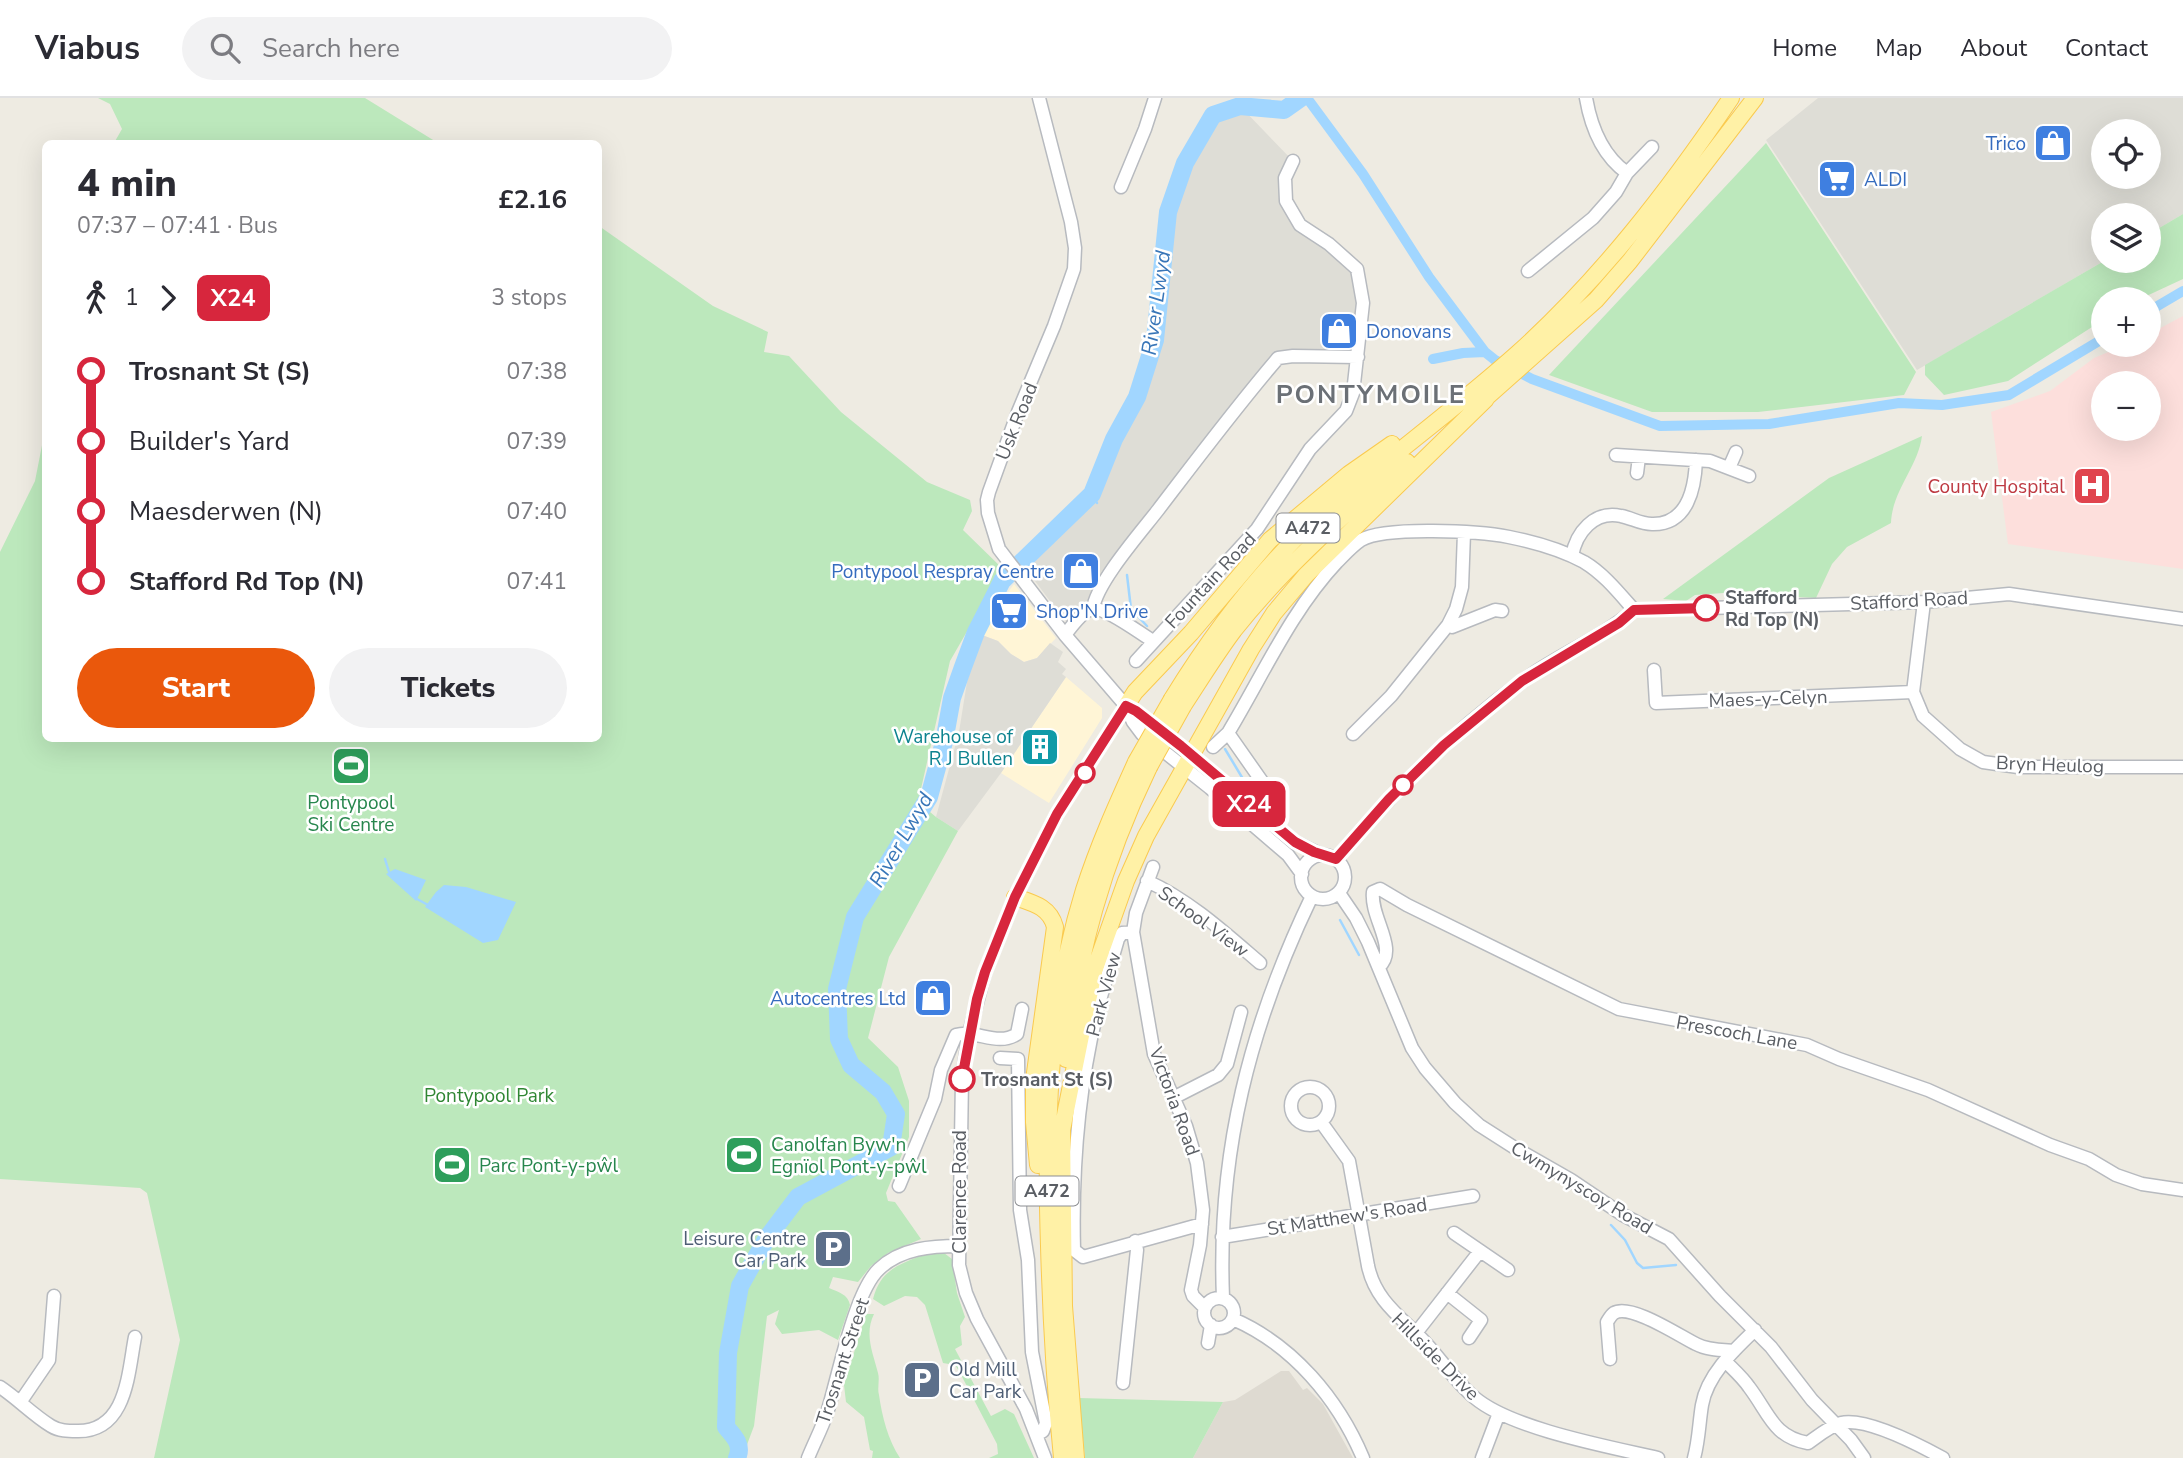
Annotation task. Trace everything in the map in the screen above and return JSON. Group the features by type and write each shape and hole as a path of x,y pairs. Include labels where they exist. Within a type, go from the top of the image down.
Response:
{"main road":[{"name":"A472","path":"1524,357 1627,241 1675,179 1731,98"},
{"name":"A472","path":"1178,702 1264,594 1360,499 1524,357 1596,300 1630,261 1755,98"},
{"name":"A472","path":"1062,1458 1053,1346 1047,1194 1052,1054 1064,973 1095,858 1178,702 1199,656 1224,623 1296,538 1437,420 1481,394"},
{"path":"1061,1135 1094,971 1110,925 1146,836 1251,649 1275,613 1306,575 1481,394"},
{"path":"1126,706 1135,692 1191,633 1270,540 1349,474 1401,438 1437,420"},
{"name":"A472","path":"1076,1458 1065,1317 1061,1135 1070,1019 1080,959 1096,899 1143,765"},
{"path":"1015,897 1046,910 1051,914 1055,927 1034,1080 1034,1122 1039,1169 1047,1194"}],"street":[{"name":"Usk Road","path":"1039,98 1070,222 1075,248 1074,269 1038,368 1003,450 987,499 995,542 1065,635 1126,706 1136,711 1189,762"},
{"path":"1121,187 1155,98"},
{"path":"1586,98 1592,127 1616,166 1628,173"},
{"path":"1528,271 1599,212 1628,173 1652,148"},
{"name":"Fountain Road","path":"1136,661 1256,529 1310,449 1346,411 1353,393 1363,303 1357,269 1329,244 1300,225 1286,201 1284,178 1293,161"},
{"path":"1065,635 1087,611 1093,609 1096,596 1125,553 1278,358 1358,357"},
{"path":"1729,468 1736,452"},
{"path":"1616,455 1710,461 1749,476"},
{"path":"1637,473 1639,457"},
{"path":"1572,556 1582,532 1603,516 1622,516 1637,522 1661,524 1678,515 1693,491 1696,460"},
{"path":"1213,747 1228,733 1295,616 1328,571 1360,541 1385,533 1464,533 1507,537 1572,556 1592,568 1634,610 1619,623 1522,681 1444,745 1389,799 1336,859"},
{"path":"1353,734 1391,696 1448,625 1462,587 1464,533"},
{"name":"Stafford Road","path":"1634,610 1924,602 2009,594 2183,619"},
{"path":"1913,692 1924,602"},
{"name":"Fountain Road","path":"1093,609 1104,611 1153,641"},
{"path":"1448,625 1452,627 1495,610 1502,611"},
{"name":"Maes-y-Celyn","path":"1654,670 1656,703 1913,692"},
{"name":"Bryn Heulog","path":"1913,692 1923,716 1960,749 1983,762 2018,766 2183,767"},
{"name":"Clarence Road","path":"1045,1458 1038,1434 977,1319 966,1293 959,1265 962,1079 969,1034 985,972 1015,897 1057,814 1126,706"},
{"path":"1228,733 1268,794"},
{"path":"1189,762 1295,842 1336,859 1345,873 1343,887 1339,893 1328,898 1312,896 1303,886 1302,874 1307,863 1322,855"},
{"path":"1189,762 1288,855 1302,874"},
{"name":"Park View","path":"1153,867 1132,932 1122,933 1118,939 1096,1015 1085,1070 1072,1203 1074,1250 1083,1257 1202,1224"},
{"name":"School View","path":"1147,881 1163,888 1195,910 1260,963"},
{"name":"Prescoch Lane","path":"1379,967 1385,961 1388,950 1372,904 1373,892 1380,889 1451,927 1619,1009 1807,1045 1928,1090 2050,1145 2089,1159 2116,1175 2142,1184 2183,1190"},
{"name":"Cwmynyscoy Road","path":"1339,893 1356,918 1412,1048 1455,1103 1479,1125 1515,1148 1571,1180 1623,1215 1669,1239 1771,1347 1812,1400 1837,1424 1864,1458"},
{"path":"1223,1298 1225,1184 1241,1087 1280,967 1312,896"},
{"name":"Victoria Road","path":"1132,932 1154,1054 1195,1149 1201,1189 1202,1224 1191,1290 1193,1296 1205,1308"},
{"path":"899,1186 935,1099 941,1070 956,1035 1010,1039 1017,1034 1022,1010"},
{"path":"1173,1098 1223,1070 1241,1012"},
{"path":"1000,1058 1018,1059 1020,1210 1028,1259 1032,1352 1046,1423 1043,1431 1038,1434"},
{"name":"Hillside Drive","path":"1321,1122 1348,1159 1371,1280 1379,1296 1434,1351 1463,1387 1477,1400 1499,1413 1612,1452 1658,1458"},
{"name":"St Matthew's Road","path":"1222,1237 1473,1196"},
{"path":"1454,1233 1508,1270"},
{"path":"1123,1383 1137,1250 1135,1241"},
{"name":"Trosnant Street","path":"808,1458 827,1412 860,1304 870,1281 879,1269 908,1252 933,1246 960,1246"},
{"path":"1416,1333 1480,1251"},
{"path":"1447,1293 1481,1320 1469,1338"},
{"path":"21,1401 50,1360 54,1296"},
{"path":"1208,1343 1211,1325 1205,1308 1212,1300 1223,1298 1233,1306 1233,1319"},
{"path":"1610,1359 1607,1322 1614,1313 1638,1315 1674,1330 1695,1344 1730,1357 1782,1434 1794,1440 1808,1443 1844,1422 1883,1429 1943,1458"},
{"path":"1211,1325 1221,1327 1233,1319"},
{"path":"1233,1319 1260,1331 1319,1384 1343,1417 1363,1458"},
{"path":"1694,1458 1699,1440 1702,1404 1709,1385 1755,1330"},
{"path":"0,1387 53,1428 87,1432 105,1424 122,1400 135,1336"},
{"path":"1482,1458 1499,1413"}],"shaded area":[{"path":"1818,98 2183,98 2183,214 2161,227 2161,203 2091,203 2091,269 1917,370 1766,140"},
{"path":"1240,106 1293,161 1285,178 1300,225 1357,269 1358,357 1278,358 1104,577 1080,612 1065,621 1026,569 1092,494 1114,439 1137,397 1155,340 1168,212 1185,163 1213,115"},
{"name":"County Hospital","path":"2183,316 2183,569 2008,544 1991,412 2050,391 2094,358 2161,357 2161,328"},
{"path":"1014,584 1056,638 1037,658 1024,662 998,641 982,635 989,618"},
{"path":"982,635 998,641 1024,662 1037,658 1050,643 1063,652 1058,662 1066,669 1062,674 1066,677 958,831 936,817 959,732 967,682"},
{"path":"1066,677 1102,708 1102,718 1049,803 1001,773"},
{"path":"1281,1371 1289,1371 1303,1390 1307,1388 1323,1404 1353,1458 1193,1458 1223,1402 1235,1400"}],"green space":[{"path":"98,98 365,98 433,140 116,140 122,129 110,104"},
{"path":"1766,143 1916,372 1904,395 1758,412 1652,412 1549,375"},
{"path":"2183,214 2183,279 2161,289 2161,287 2091,287 2091,328 2008,381 1944,395 1925,375 1925,365 2091,269 2091,273 2161,273 2161,227"},
{"name":"Pontypool Park","path":"602,228 713,306 768,332 764,352 789,356 841,412 927,482 970,500 972,511 963,530 1003,569 950,661 918,802 958,831 889,957 868,1038 898,1067 909,1101 909,1137 886,1193 888,1201 895,1202 921,1239 888,1253 871,1266 858,1282 833,1277 829,1288 845,1296 850,1305 838,1340 819,1330 782,1334 775,1324 779,1310 767,1316 754,1426 742,1458 154,1458 180,1340 147,1193 140,1188 0,1179 0,552 35,481 42,445 42,742 602,742"},
{"path":"1922,436 1916,458 1892,511 1891,523 1847,547 1832,564 1816,598 1777,596 1766,590 1695,595 1686,601 1663,599 1829,478"},
{"path":"928,1253 944,1253 952,1259 957,1293 965,1317 960,1326 962,1345 955,1349 991,1416 1005,1409 1014,1414 1034,1458 989,1458 998,1454 997,1444 955,1365 943,1363 925,1305 917,1297 905,1296 884,1306 873,1299 881,1280 893,1268"},
{"path":"866,1314 874,1314 870,1336 879,1376 880,1403 889,1436 900,1458 872,1458 873,1451 870,1450 864,1417 846,1402 844,1385"},
{"path":"1079,1398 1223,1402 1193,1458 1085,1458"}],"water":[{"path":"395,869 426,880 416,901 386,874"},
{"path":"444,885 466,887 516,902 498,940 483,943 425,907"}],"waterway":[{"name":"River Lwyd","path":"737,1458 738,1445 726,1427 728,1353 740,1286 767,1238 798,1197 891,1147 896,1114 883,1092 851,1065 839,1039 837,989 855,917 929,797 944,742 952,698 976,632 1002,581 1092,494 1114,439 1137,397 1155,340 1168,212 1185,163 1213,115 1240,106 1284,110 1301,98"},
{"path":"1307,98 1363,174 1429,277 1485,352 1532,379 1660,426 1769,424 1899,403 1942,405 2009,395 2091,346"},
{"path":"2161,304 2183,291"},
{"path":"1433,359 1485,352"},
{"path":"1092,494 1097,503"},
{"path":"1127,575 1131,609 1147,626"},
{"path":"1225,749 1246,784"},
{"path":"385,859 389,872"},
{"path":"417,899 428,905"},
{"path":"1340,920 1359,955"},
{"path":"1611,1225 1625,1240 1637,1263 1643,1268 1676,1265"}],"bus line":[{"name":"X24","path":"962,1079 977,999 1015,897 1057,814 1126,706 1181,746 1295,842 1336,859 1389,799 1444,745 1522,681 1619,623 1634,610 1706,608"}],"place":[{"name":"Trico","path":"2053,143"},
{"name":"ALDI","path":"1837,179"},
{"name":"Donovans","path":"1339,331"},
{"name":"County Hospital","path":"2092,486"},
{"name":"Pontypool Respray Centre","path":"1081,571"},
{"name":"Stafford Rd Top (N)","path":"1706,608"},
{"name":"Shop'N Drive","path":"1009,611"},
{"name":"Warehouse of R J Bullen","path":"1040,747"},
{"name":"Pontypool Ski Centre","path":"351,766"},
{"name":"Autocentres Ltd","path":"933,998"},
{"name":"Trosnant St (S)","path":"962,1079"},
{"name":"Canolfan Byw'n Egnïol Pont-y-pŵl","path":"744,1155"},
{"name":"Parc Pont-y-pŵl","path":"452,1165"},
{"name":"Leisure Centre Car Park","path":"833,1249"},
{"name":"Old Mill Car Park","path":"922,1380"}],"district":[{"name":"PONTYMOILE","path":"1371,394"}]}
